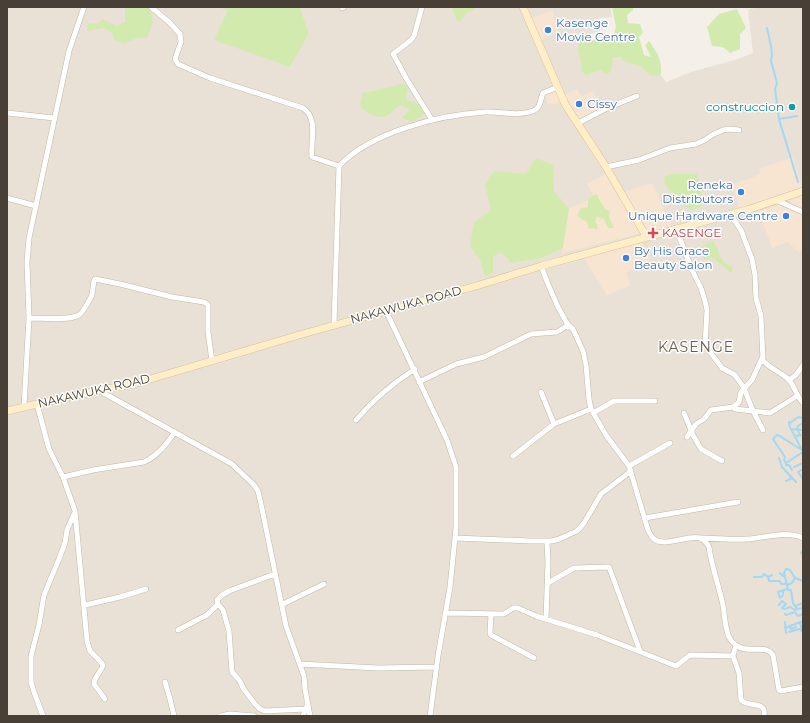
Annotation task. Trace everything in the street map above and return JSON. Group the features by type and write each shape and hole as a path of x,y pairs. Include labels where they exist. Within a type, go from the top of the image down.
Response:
{"main road":[{"path":"523,7 565,104 606,167 646,236"},
{"name":"NAKAWUKA ROAD","path":"7,411 137,383 646,236 778,201 803,191"}],"street":[{"path":"24,407 29,318 27,262 29,238 69,51 84,7"},
{"path":"151,7 169,22 180,34 181,42 175,59 178,64 210,78 303,108 308,112 313,124 312,157 339,166"},
{"path":"422,7 414,36 392,54 432,120"},
{"path":"334,325 339,166 355,152 366,145 432,120 484,112 510,115 533,111 539,107 543,93 558,87"},
{"path":"578,123 607,108 637,96"},
{"path":"7,113 54,118"},
{"path":"606,167 639,160 670,148 692,146 723,130 739,130"},
{"path":"7,198 36,206"},
{"path":"778,201 803,212"},
{"path":"730,214 741,230 752,260 755,275 756,298 761,316 763,360 789,380 797,396 803,403"},
{"path":"676,228 705,301 707,310 705,345 722,368 735,375 744,388 763,430"},
{"path":"541,266 568,325 573,329 583,351 592,411 606,435 630,468 648,530 652,538 662,542 699,538 747,539 766,536 793,535 803,538"},
{"path":"29,318 69,318 78,315 82,312 92,295 95,279 172,297 204,302 208,304 208,332 212,361"},
{"path":"386,311 415,369 419,382 447,440 456,467 456,538 447,613 436,667 430,716"},
{"path":"419,382 456,364 484,357 531,334 557,332 568,325"},
{"path":"687,437 696,424 704,419 711,410 733,407 740,402 741,392 752,380 763,356"},
{"path":"789,380 796,375 803,365"},
{"path":"356,420 372,402 392,385 415,369"},
{"path":"100,391 232,464 254,485 258,491 275,574 283,604 286,626 304,676 307,706 310,716"},
{"path":"541,392 554,424"},
{"path":"735,409 770,413 797,396"},
{"path":"513,456 554,424 592,411 614,401 655,401"},
{"path":"37,404 50,449 63,477 75,512 85,605 87,641 90,651 103,665 102,671 95,678 94,684 105,699"},
{"path":"684,413 693,435 701,449 722,461"},
{"path":"63,477 92,470 144,462 152,459 159,453 175,432"},
{"path":"456,538 524,541 547,541 560,539 577,531 584,523 601,494 630,468 670,443"},
{"path":"645,518 738,502"},
{"path":"43,716 31,682 31,656 39,625 44,595 65,543 67,530 75,512"},
{"path":"699,538 705,541 709,547 729,637 736,645 747,650 765,649 772,652 774,655 779,690 781,691 803,686"},
{"path":"546,619 548,583 547,541"},
{"path":"548,583 574,568 609,567 640,651"},
{"path":"178,630 207,615 218,604 217,600 222,595 241,586 275,574"},
{"path":"283,604 324,584"},
{"path":"85,605 146,589"},
{"path":"218,604 223,610 230,631 232,672 240,681 243,688 255,704 262,711"},
{"path":"447,613 504,614 513,608 518,608 546,619 597,635 676,666 690,655 733,656"},
{"path":"491,614 491,635 534,658"},
{"path":"736,645 733,656 739,673 741,700 746,704 758,705 763,708 765,711 764,716"},
{"path":"300,664 378,668 436,667"},
{"path":"165,682 174,716"},
{"path":"220,716 230,714 254,716 262,711 307,706"},
{"path":"303,716 307,706"}],"shaded area":[{"path":"7,7 610,7 612,17 599,18 600,31 587,35 580,48 601,63 628,55 653,64 666,82 691,72 738,59 753,53 748,10 758,7 803,7 803,716 7,716"},
{"path":"553,10 558,31 541,41 529,19"},
{"path":"555,87 563,103 548,104 544,91"},
{"path":"577,89 582,96 593,91 603,110 581,122 565,95"},
{"path":"793,157 802,187 788,193 739,208 733,184 752,178 761,173 759,169"},
{"path":"606,174 642,233 562,253 567,209 595,198 587,184"},
{"path":"652,183 671,226 647,232 622,193"},
{"path":"803,194 803,209 792,204 790,201 791,198"},
{"path":"779,205 803,215 803,247 799,252 787,242 769,249 772,247 758,211"},
{"path":"639,241 649,250 650,263 626,273 631,285 607,295 584,258"}],"green space":[{"path":"125,7 147,7 150,10 153,22 147,38 137,38 125,43 114,40 112,33 104,28 87,31 87,25 91,23 98,24 102,19 117,26 125,22"},
{"path":"217,7 301,7 300,10 309,33 290,67 214,40 228,10"},
{"path":"452,7 475,7 474,10 467,12 461,21 457,21"},
{"path":"612,7 634,7 633,10 627,15 628,23 640,24 643,33 639,37 644,55 651,57 645,45 649,41 659,57 661,74 651,76 639,65 625,62 621,57 613,59 611,72 606,74 600,70 586,75 581,70 581,61 578,48 581,39 601,41 613,36 616,27"},
{"path":"737,9 746,28 740,34 740,49 730,53 723,47 712,46 707,27 719,14"},
{"path":"400,84 408,86 406,100 419,104 425,114 412,122 402,118 410,109 400,105 385,117 377,117 367,113 360,106 362,93"},
{"path":"536,158 553,165 554,191 569,209 563,248 542,258 510,263 502,253 493,256 493,273 485,276 480,260 470,246 474,222 491,210 485,185 494,171 526,174"},
{"path":"670,174 697,174 702,191 702,198 699,199 703,204 701,207 691,210 683,205 683,200 670,191 666,186 664,177"},
{"path":"596,194 605,209 610,211 609,217 614,228 608,228 604,219 597,217 595,221 598,227 597,230 593,228 589,229 587,222 577,216 581,208 588,207 588,199"},
{"path":"711,241 714,242 725,263 732,266 733,268 731,273 713,258 704,260 700,249 706,243"}],"waterway":[{"path":"767,28 771,46 771,61 777,83 775,89 779,119 798,182"},
{"path":"779,119 797,116"},
{"path":"789,424 798,417 803,418"},
{"path":"789,422 802,450"},
{"path":"800,435 797,429 798,426 803,423"},
{"path":"791,429 803,430"},
{"path":"777,435 773,439 785,457 784,460 786,463 803,452"},
{"path":"778,435 802,450"},
{"path":"795,436 803,435"},
{"path":"779,458 782,467 796,482"},
{"path":"786,463 786,465 789,465 792,470"},
{"path":"794,467 803,463"},
{"path":"803,469 798,472 803,479"},
{"path":"786,481 792,478"},
{"path":"803,550 801,553 803,554"},
{"path":"787,585 784,573 786,569 790,570 795,578 803,581"},
{"path":"780,573 783,576 785,575"},
{"path":"754,577 762,577 764,574 768,577 772,575"},
{"path":"768,577 769,581 779,581 782,584 786,584"},
{"path":"779,605 782,601 786,604 782,608 785,609 790,607 795,610 797,609 793,603 791,590 788,590 787,585 792,583 795,578"},
{"path":"783,591 783,595 780,598 778,592 787,589"},
{"path":"795,606 803,603"},
{"path":"797,609 803,608"},
{"path":"785,614 795,612 798,616 803,614"},
{"path":"785,628 803,621"},
{"path":"785,622 786,633"},
{"path":"800,622 802,631"},
{"path":"789,626 791,629 796,627"},
{"path":"789,632 799,629 803,632"}],"place":[{"name":"Kasenge Movie Centre","path":"548,30"},
{"name":"Cissy","path":"579,104"},
{"name":"construccion","path":"792,107"},
{"name":"Reneka Distributors","path":"741,192"},
{"name":"Unique Hardware Centre","path":"786,216"},
{"name":"KASENGE","path":"653,233"},
{"name":"By His Grace Beauty Salon","path":"626,258"}],"district":[{"name":"KASENGE","path":"696,347"}]}
